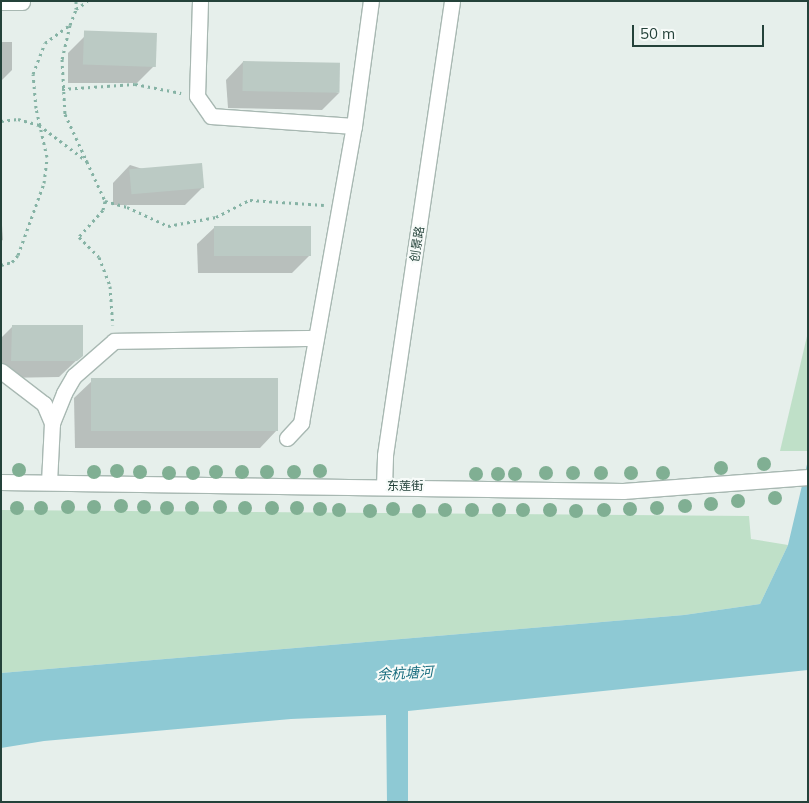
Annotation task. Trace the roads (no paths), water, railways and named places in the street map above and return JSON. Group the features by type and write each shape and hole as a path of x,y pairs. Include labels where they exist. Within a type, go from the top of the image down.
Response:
{"street":[{"path":"200,1 196,96 211,116 354,126"},
{"path":"287,438 301,424 354,126 371,1"},
{"name":"创景路","path":"384,486 385,455 452,1"},
{"path":"1,2 22,2"},
{"path":"49,482 52,423 74,376 114,341 316,338"},
{"path":"1,371 44,404 52,423"},
{"name":"东莲街","path":"1,482 384,486 623,491 783,481 808,477"}],"water":[{"name":"余杭塘河","path":"808,460 808,670 408,711 408,802 387,802 386,715 291,719 44,741 1,748 1,673 684,615 760,604 788,545"}]}
